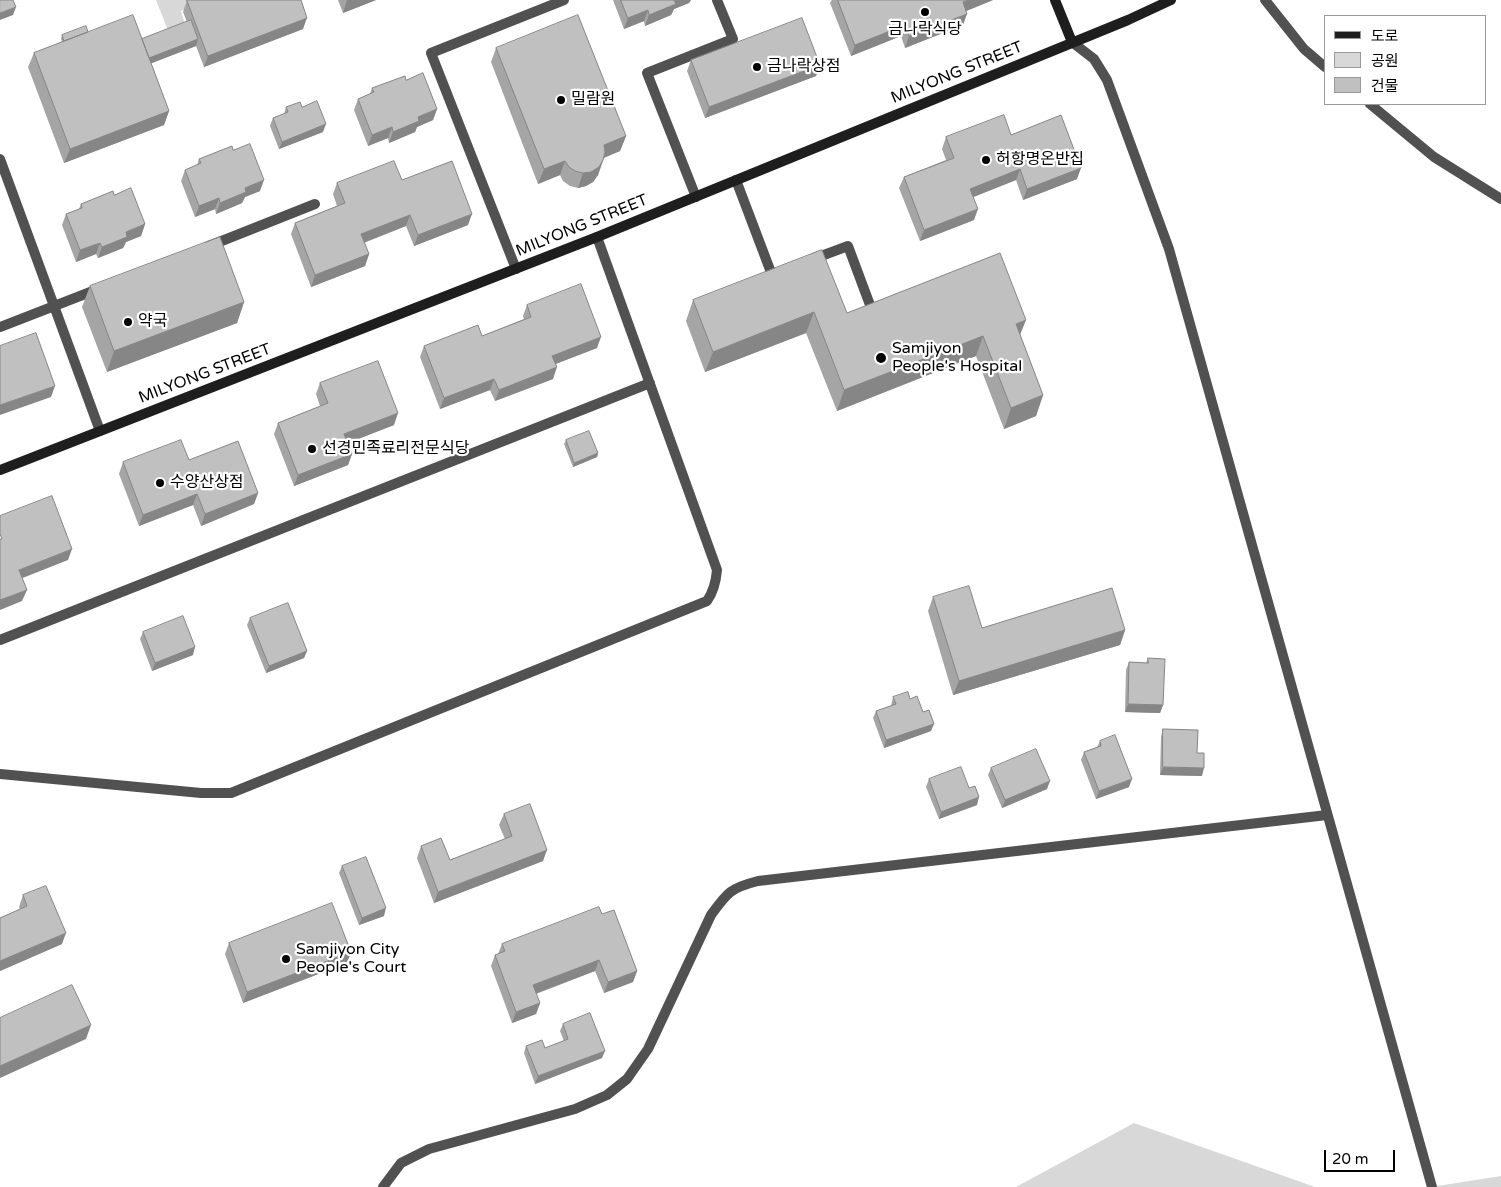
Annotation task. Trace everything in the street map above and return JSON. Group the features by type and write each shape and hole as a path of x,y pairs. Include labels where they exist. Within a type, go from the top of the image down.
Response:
{"main road":[{"path":"1055,0 1072,42"},
{"name":"MILYONG STREET","path":"0,470 597,237 1128,20 1171,0"}],"street":[{"path":"516,269 431,53 564,0"},
{"path":"696,197 647,73 733,39 717,0"},
{"path":"1265,0 1304,49 1324,65"},
{"path":"1072,42 1094,59 1107,80 1169,249 1432,1187"},
{"path":"1371,105 1434,157 1501,199"},
{"path":"0,159 100,431"},
{"path":"736,180 772,275 789,269"},
{"path":"198,250 316,204"},
{"path":"0,774 201,793 231,793 707,601 716,583 716,570 597,237"},
{"path":"806,262 848,246 870,305"},
{"path":"0,327 108,285"},
{"path":"0,640 650,383"},
{"path":"383,1187 401,1163 429,1150 575,1109 607,1095 627,1080 648,1049 711,915 723,899 736,887 758,881 1327,815"}],"green space":[{"path":"156,0 209,0 181,11 186,27 169,33"},
{"path":"1134,1123 1315,1187 1016,1187"},
{"path":"1501,1176 1501,1187 1431,1187"}],"building":[{"path":"0,0 13,0 16,7 0,13"},
{"path":"187,0 301,0 307,18 208,56"},
{"path":"621,0 674,0 676,4 649,15 648,10 628,18"},
{"path":"838,0 969,0 963,2 967,14 909,36 905,25 855,45"},
{"path":"133,15 169,111 70,149 34,53"},
{"path":"578,15 626,136 604,145 605,152 599,167 591,172 583,173 569,167 565,161 544,169 496,48"},
{"path":"802,18 820,65 709,107 691,60"},
{"path":"191,20 198,39 149,58 142,39"},
{"path":"86,26 88,32 64,41 62,35"},
{"path":"423,73 437,109 418,117 419,121 393,132 392,127 372,135 358,99 374,92 372,88 405,76 406,80"},
{"path":"317,101 326,124 282,142 273,118 288,112 286,107 300,102 302,107"},
{"path":"1004,115 1011,135 1061,115 1081,168 1027,189 1020,169 970,189 978,209 924,230 904,177 954,158 946,137"},
{"path":"250,144 264,180 245,188 246,192 220,203 219,198 199,206 185,170 201,163 199,159 232,146 233,150"},
{"path":"394,161 402,180 452,161 472,214 418,235 410,215 361,234 369,254 315,275 295,223 345,203 337,183"},
{"path":"131,188 145,224 126,232 127,237 102,247 100,243 80,250 66,214 82,208 81,204 113,191 114,195"},
{"path":"220,237 244,302 114,351 90,286"},
{"path":"822,250 847,313 1000,253 1026,320 1016,324 1043,395 1011,408 983,336 844,390 814,312 713,352 693,300"},
{"path":"581,284 601,337 552,356 557,367 499,390 494,379 444,398 424,346 478,325 482,336 531,317 527,305"},
{"path":"36,333 55,386 0,405 0,346"},
{"path":"378,361 398,413 344,434 352,454 298,475 278,423 328,403 320,383"},
{"path":"589,431 598,453 574,463 566,440"},
{"path":"181,440 189,460 238,441 258,493 205,514 197,494 143,515 123,462"},
{"path":"52,496 72,549 19,570 27,590 0,600 0,539 2,539 0,534 0,516"},
{"path":"969,586 982,628 1112,588 1125,630 959,681 933,597"},
{"path":"288,603 307,651 269,666 250,618"},
{"path":"183,616 195,647 155,663 143,632"},
{"path":"1148,658 1165,659 1163,705 1128,704 1129,662 1148,663"},
{"path":"908,692 910,699 917,696 923,712 929,710 934,724 886,740 876,711 896,704 893,697"},
{"path":"1163,729 1198,730 1197,753 1204,753 1204,768 1163,767"},
{"path":"1115,735 1132,779 1099,791 1084,752 1101,746 1100,741"},
{"path":"1036,749 1050,781 1005,800 991,768"},
{"path":"961,767 969,788 975,786 979,797 941,812 929,779"},
{"path":"530,804 547,850 438,892 421,846 441,838 450,860 512,836 504,814"},
{"path":"366,857 386,908 362,918 342,866"},
{"path":"46,886 66,933 0,961 0,918 27,906 23,895"},
{"name":"Samjiyon City People's Court","path":"332,903 351,952 247,992 229,943"},
{"path":"599,907 602,914 614,910 637,971 608,982 599,960 533,985 540,1003 516,1012 495,955 505,951 502,944"},
{"path":"72,985 91,1025 0,1066 0,1018"},
{"path":"590,1013 605,1051 538,1076 526,1046 542,1040 545,1048 568,1039 563,1024"}],"place":[{"name":"금나락식당","path":"925,12"},
{"name":"금나락상점","path":"757,67"},
{"name":"밀람원","path":"561,100"},
{"name":"허항명온반집","path":"986,160"},
{"name":"약국","path":"128,322"},
{"name":"Samjiyon People's Hospital","path":"881,358"},
{"name":"선경민족료리전문식당","path":"312,449"},
{"name":"수양산상점","path":"160,483"},
{"name":"Samjiyon City People's Court","path":"286,959"}]}
